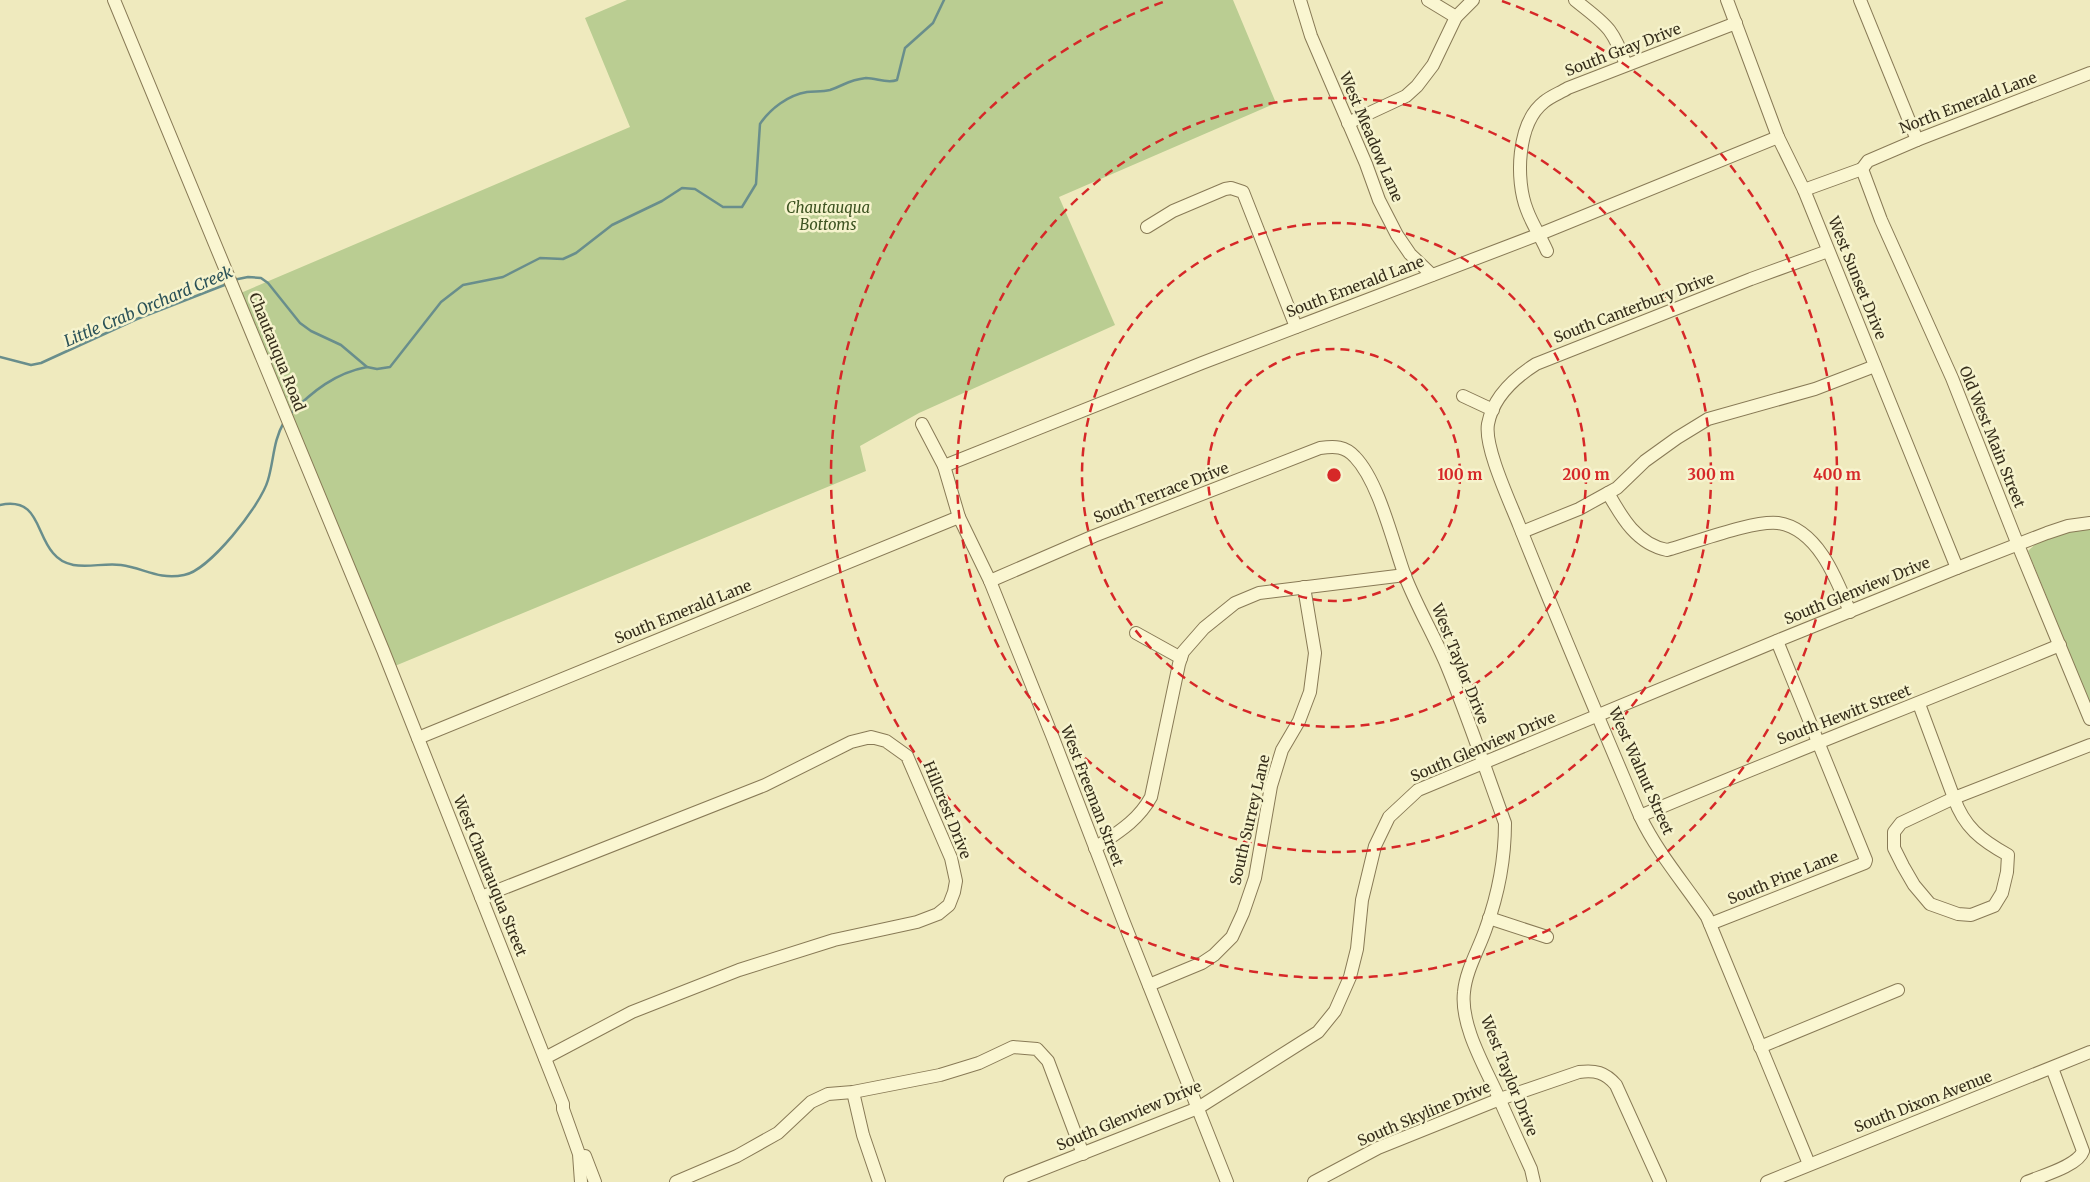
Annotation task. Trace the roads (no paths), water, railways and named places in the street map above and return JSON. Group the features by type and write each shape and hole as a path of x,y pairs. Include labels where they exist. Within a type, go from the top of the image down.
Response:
{"street":[{"name":"Chautauqua Road","path":"114,0 387,660"},
{"name":"West Meadow Lane","path":"1300,0 1311,36 1366,164 1379,200 1396,234 1410,254 1432,275"},
{"path":"1428,0 1456,18"},
{"path":"1348,123 1406,96 1417,86 1432,65 1456,18 1473,0"},
{"path":"1574,0 1610,28 1618,42 1626,65"},
{"name":"West Sunset Drive","path":"1727,0 1778,136 1804,190 1957,568"},
{"path":"1860,0 1917,140"},
{"name":"South Gray Drive","path":"1547,251 1526,209 1519,174 1521,145 1530,120 1543,102 1559,93 1626,65 1736,23"},
{"name":"North Emerald Lane","path":"1862,169 1868,161 1917,140 2090,73"},
{"name":"South Emerald Lane","path":"944,466 1296,327 1540,234 1778,136"},
{"path":"1804,190 1862,169"},
{"name":"Old West Main Street","path":"1862,169 1881,220 1952,378 2018,546 2090,719"},
{"path":"1147,227 1173,211 1225,189 1231,188 1243,192 1296,327"},
{"name":"South Canterbury Drive","path":"1488,434 1488,425 1493,410 1507,387 1536,364 1751,279 1828,251"},
{"path":"1522,532 1579,509 1617,488 1645,461 1708,419 1815,389 1875,366"},
{"path":"1463,396 1493,410"},
{"name":"West Freeman Street","path":"922,424 944,466 960,517 990,581 1227,1182"},
{"name":"West Walnut Street","path":"1488,434 1488,440 1522,532 1640,816 1651,840 1682,880 1710,924 1809,1164"},
{"name":"South Terrace Drive","path":"990,581 1094,536 1320,448 1338,447 1347,449"},
{"name":"West Taylor Drive","path":"1347,449 1366,472 1379,502 1405,575 1447,666 1505,823 1501,870 1489,918 1466,978 1464,994 1466,1014 1474,1043 1531,1169 1534,1182"},
{"path":"1608,493 1623,518 1645,542 1655,548 1667,550 1759,525 1776,523 1789,526 1811,543 1828,562 1850,612"},
{"name":"South Emerald Lane","path":"418,738 960,517"},
{"name":"South Glenview Drive","path":"1010,1182 1198,1108 1318,1032 1335,1011 1350,977 1356,949 1362,900 1375,846 1389,817 1418,790 1957,568 2068,526 2090,523"},
{"path":"1095,848 1135,820 1144,810 1151,797 1181,658 1183,652 1204,628 1235,604 1259,593 1405,575"},
{"name":"South Surrey Lane","path":"1149,985 1202,963 1214,955 1232,937 1243,913 1255,878 1271,786 1282,750 1298,722 1312,683 1315,653 1304,587"},
{"path":"1136,633 1181,658"},
{"path":"1777,641 1819,742"},
{"name":"South Hewitt Street","path":"1640,816 2060,645"},
{"name":"West Chautauqua Street","path":"387,660 563,1104 578,1154 582,1182"},
{"path":"1918,704 1954,798 1960,813 1976,834 2008,855 2007,872 2002,893 1994,906 1972,914 1958,914 1930,904 1914,885 1894,848 1894,832 1901,822 1954,798 2090,745"},
{"name":"Hillcrest Drive","path":"481,897 757,789 851,742 871,738 886,741 907,756 951,858 956,881 954,892 949,905 938,914 916,922 834,940 739,970 632,1012 545,1058"},
{"name":"South Pine Lane","path":"1710,924 1866,860 1819,742"},
{"path":"1489,918 1547,938"},
{"path":"1760,1047 1898,990"},
{"path":"676,1182 748,1150 778,1133 811,1102 828,1094 853,1092 940,1075 1013,1048 1037,1049 1048,1062 1083,1154"},
{"name":"South Dixon Avenue","path":"1767,1182 2090,1052"},
{"path":"2026,1182 2074,1162 2082,1156 2083,1151 2052,1068"},
{"name":"South Skyline Drive","path":"1314,1182 1378,1148 1500,1099 1579,1072 1592,1070 1606,1075 1616,1085 1660,1182"},
{"path":"853,1092 863,1135 879,1182"},
{"name":"West Chautauqua Street","path":"563,1104 567,1108 573,1122 595,1182"}],"waterway":[{"name":"Little Crab Orchard Creek","path":"233,280 248,277 261,278 268,283 300,323 311,331 341,345 367,367 377,369 390,367 441,302 463,285 503,277 540,258 563,259 576,253 612,225 662,201 682,188 695,189 723,207 742,207 756,184 760,124 769,113 786,99 807,92 830,90 851,81 866,78 889,81 897,80 905,48 933,23 944,0"},
{"name":"Little Crab Orchard Creek","path":"0,357 31,365 41,363 137,319 227,284"},
{"path":"290,414 325,384 335,378 367,367"},
{"path":"0,505 13,504 22,506 29,511 47,545 53,553 67,563 84,566 112,564 129,566 159,575 184,575 207,562 220,550 255,505 268,480 276,443 284,422"}],"park label":[{"name":"Chautauqua Bottoms","path":"828,216"}]}
